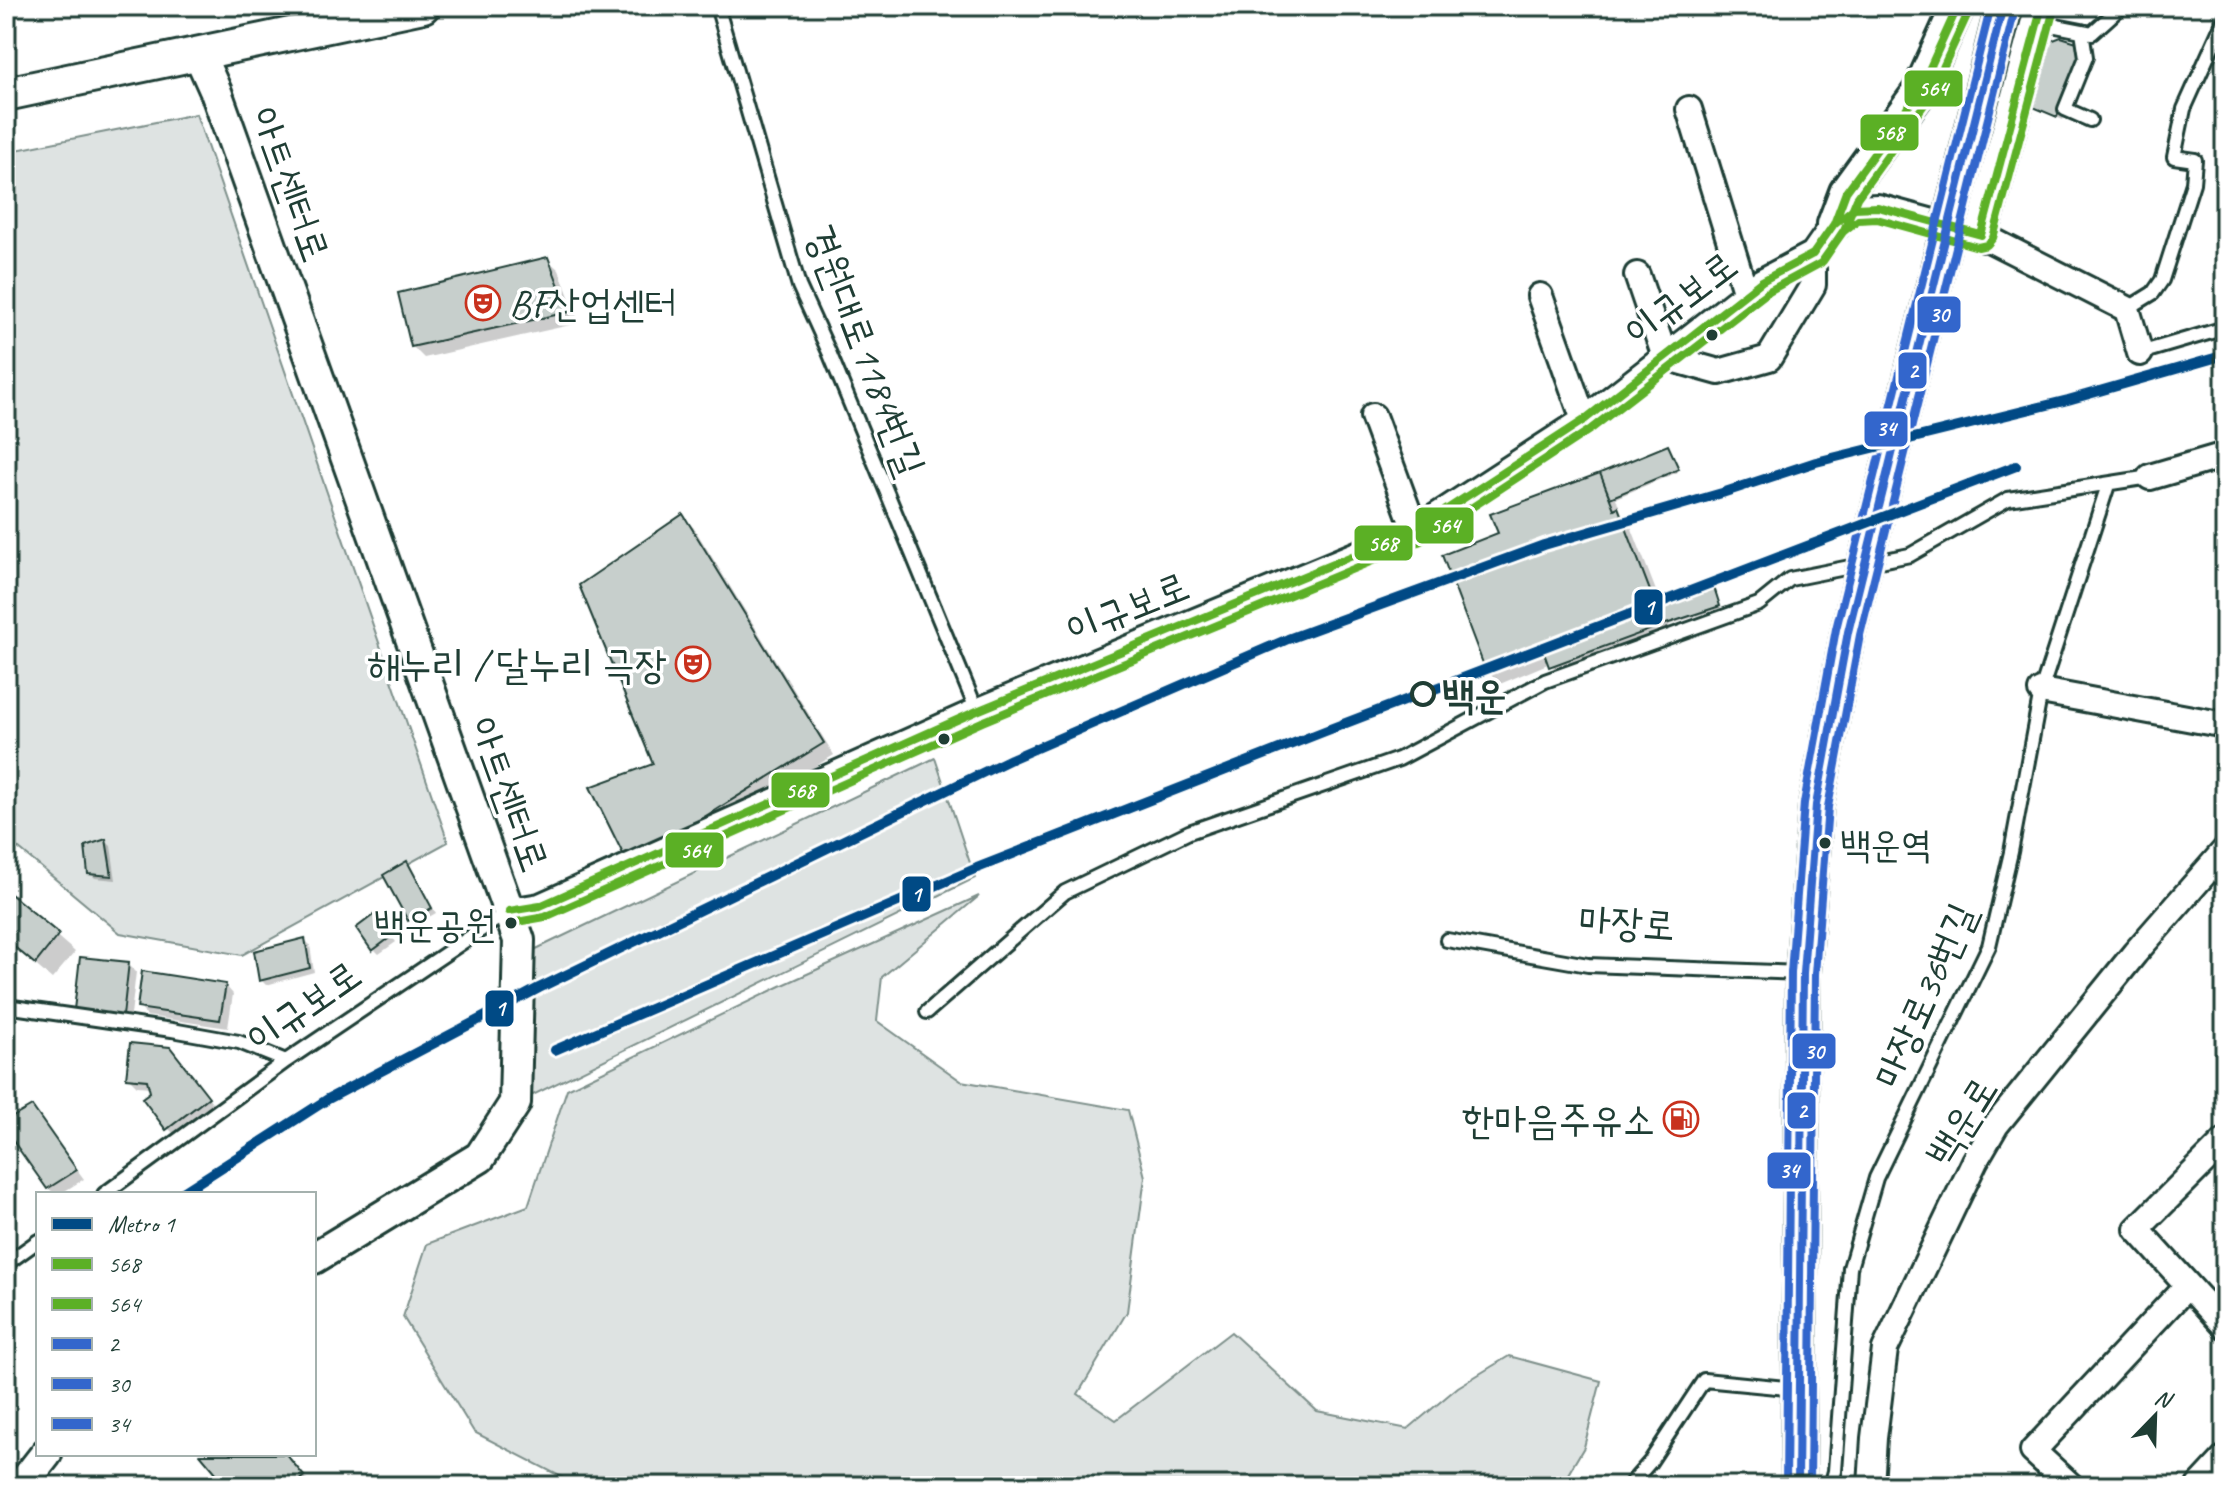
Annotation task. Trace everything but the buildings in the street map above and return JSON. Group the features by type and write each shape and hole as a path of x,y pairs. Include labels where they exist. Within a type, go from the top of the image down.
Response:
{"main road":[{"path":"6,94 423,6"},
{"path":"1834,224 1846,192 1919,92 1958,6"},
{"path":"1798,1486 1803,973 1816,805 1848,632 2003,6"},
{"path":"1981,235 2040,14"}],"street":[{"name":"아트센터로","path":"199,54 221,106 519,940 515,1103 480,1157 316,1257"},
{"path":"1689,109 1746,294"},
{"name":"이규보로","path":"509,911 540,906 977,711 1415,530 1584,420 1762,281 1813,254 1834,224 1854,208 1878,207 1981,235 2127,309"},
{"path":"1637,275 1665,357 1719,372 1769,358 1813,285 1813,254"},
{"path":"1540,296 1584,420"},
{"path":"2127,309 2140,353"},
{"path":"1373,416 1415,530"},
{"path":"2150,477 2225,455"},
{"path":"2041,691 2225,725"},
{"name":"백운로","path":"1871,1486 1885,1349 1975,1161 1996,1125 2135,953 2225,850"},
{"path":"2225,1141 2137,1229 2225,1326"},
{"path":"2071,1486 2033,1451 2187,1286"},
{"path":"21,1486 44,1456"},
{"path":"2199,1486 2225,1458"}],"lane":[{"name":"경원대로1184번길","path":"717,6 799,286 977,711"},
{"path":"2040,14 2092,33 2122,6"},
{"path":"2127,309 2153,293 2162,280 2193,183 2195,160 2174,157 2184,109 2225,18"},
{"path":"2082,31 2086,57 2065,109 2090,120"},
{"path":"2140,353 2225,328"},
{"path":"927,1012 1065,892 1189,832 1399,759 1545,681 1759,604 1790,579 1910,555 2008,499 2150,477"},
{"name":"마장로36번길","path":"1831,1486 1835,1471 1850,1268 1876,1178 1989,946 2008,866 2041,691 2108,485"},
{"name":"이규보로","path":"107,1192 286,1061 509,911"},
{"name":"마장로","path":"1447,940 1588,965 1803,973"},
{"path":"6,1006 239,1042 286,1061"},
{"path":"6,1264 36,1242"},
{"path":"1629,1486 1650,1462 1704,1380 1799,1390"}],"shaded area":[{"name":"백운공원","path":"196,114 448,842 242,955 120,933 6,838 6,152"},
{"path":"935,758 975,878 529,1097 532,951"},
{"path":"979,896 882,977 877,1021 961,1081 1128,1110 1145,1177 1127,1312 1078,1394 1116,1420 1231,1332 1317,1411 1408,1429 1458,1387 1509,1356 1601,1381 1584,1447 1561,1486 579,1486 474,1432 403,1317 427,1244 528,1206 567,1089 783,985"}],"metro line":[{"name":"1","path":"183,1192 328,1099 539,988 1011,759 1288,639 1544,545 1816,462 2068,400 2225,355"},
{"name":"1","path":"555,1050 977,868 2016,466"}],"transit line":[{"name":"568","path":"1813,254 1834,224 1846,192 1919,92 1958,6"},
{"name":"34","path":"1786,1486 1791,973 1804,803 1836,629 1991,6"},
{"name":"2","path":"1798,1486 1803,973 1816,805 1848,632 2003,6"},
{"name":"568","path":"509,911 540,906 977,711 1415,530 1584,420 1762,281 1813,254 1834,224 1854,208 1878,207 1981,235 2042,6"},
{"name":"30","path":"1810,1486 1815,974 1828,807 1860,635 2015,9"},
{"name":"564","path":"511,923 545,917 982,722 1421,541 1591,429 1769,291 1821,263 1843,232 1858,220 1877,219 1978,247 1987,245 1993,238 2054,9"},
{"name":"564","path":"1823,261 1844,230 1857,198 1929,98 1969,11"}],"place":[{"name":"BF산업센터","path":"483,303"},
{"name":"해누리 / 달누리 극장","path":"693,664"},
{"name":"백운","path":"1423,694"},
{"name":"백운역","path":"1825,843"},
{"name":"백운공원","path":"511,923"},
{"name":"한마음주유소","path":"1681,1119"}]}
